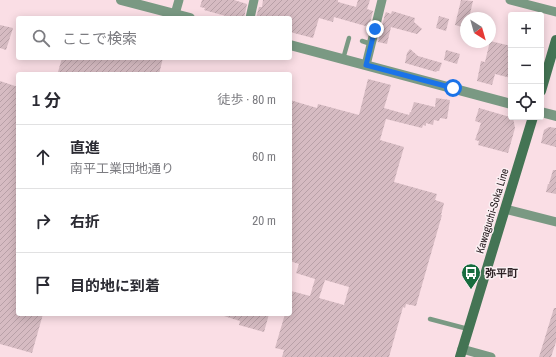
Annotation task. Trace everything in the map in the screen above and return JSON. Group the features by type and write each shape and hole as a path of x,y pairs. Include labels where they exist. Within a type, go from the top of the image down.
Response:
{"main road":[{"path":"543,84 556,40"},
{"name":"Kawaguchi-Soka Line","path":"461,353 532,120"}],"street":[{"path":"121,0 182,16"},
{"path":"175,14 179,0"},
{"path":"250,16 254,0"},
{"path":"366,65 367,43 382,0"},
{"path":"510,0 556,12"},
{"path":"292,46 508,103"},
{"path":"544,113 556,116"},
{"path":"505,209 556,222"},
{"path":"461,353 491,357"}],"lane":[{"path":"344,59 349,38"},
{"path":"430,319 468,329"}],"building":[{"path":"202,0 234,0 247,4 244,16 226,16 204,10 205,8 200,7"},
{"path":"263,0 338,0 338,2 356,7 358,0 370,0 367,9 373,11 369,27 334,17 333,22 319,18 313,38 292,33 292,16 257,16 259,7 262,7"},
{"path":"461,0 473,1 470,12 460,12 460,26 455,25"},
{"path":"392,11 415,18 414,22 422,29 417,34 391,27 387,44 378,42 385,14 386,12 391,14"},
{"path":"439,16 449,19 446,31 436,28"},
{"path":"0,25 13,28 6,50 0,48"},
{"path":"496,42 508,45 508,77 495,74 492,85 477,81 481,61 485,62 488,48 496,48"},
{"path":"410,49 418,56 442,63 439,71 436,72 405,63 407,53"},
{"path":"446,50 460,54 457,64 444,60"},
{"path":"61,60 162,60 160,72 58,72"},
{"path":"368,79 391,85 384,108 409,115 414,102 435,107 436,98 450,100 447,119 440,118 439,121 434,120 433,125 426,123 426,126 423,125 422,128 386,119 380,140 404,147 394,182 437,194 435,200 444,203 442,215 416,306 406,304 405,308 403,307 389,357 282,357 284,350 275,348 284,316 292,316 292,291 310,296 315,279 296,273 299,264 292,262 292,101 317,108 318,104 359,115","holes":["325,280 349,287 344,305 319,298"]},
{"path":"0,81 16,86 16,316 42,316 32,353 0,344"},
{"path":"479,108 508,117 508,120 513,120 515,128 508,153 478,145 479,141 475,140 481,123 475,121"},
{"path":"549,127 556,128 556,147 541,143 544,130"},
{"path":"553,170 556,170 556,194 546,192"},
{"path":"554,308 556,308 556,342 551,357 539,357"},
{"path":"224,316 268,316 264,332 239,325 240,321"}],"place":[{"name":"弥平町","path":"471,290"}],"route":[{"path":"375,29 366,65 453,88"}]}
